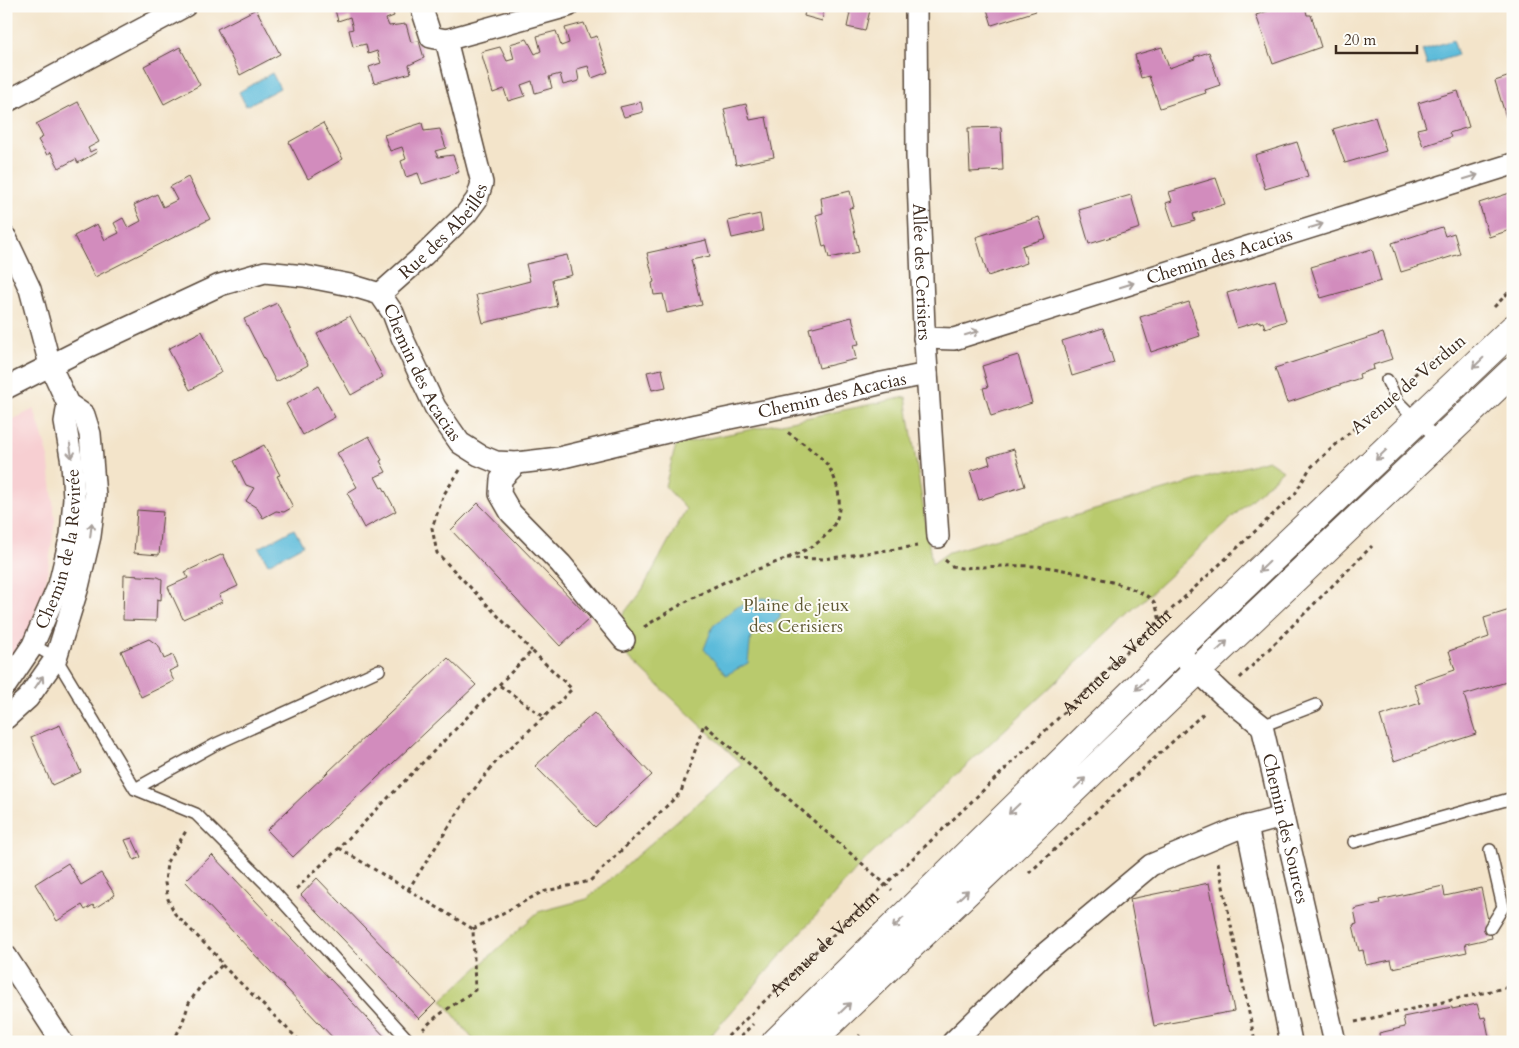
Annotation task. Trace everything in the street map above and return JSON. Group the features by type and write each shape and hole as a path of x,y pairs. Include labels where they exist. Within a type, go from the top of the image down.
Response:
{"main road":[{"name":"Avenue de Verdun","path":"776,1042 1176,650 1513,329"},
{"path":"810,1042 1513,371"}],"street":[{"path":"6,102 185,6"},
{"path":"421,6 431,37 446,40 568,6"},
{"name":"Allée des Cerisiers","path":"916,6 917,156 924,338 939,546"},
{"name":"Rue des Abeilles","path":"380,294 466,214 477,199 482,183 446,40"},
{"name":"Chemin des Acacias","path":"924,338 954,339 1513,164"},
{"name":"Chemin de la Revirée","path":"6,238 30,289 50,365 68,404 84,415 90,434 95,496 88,545 78,587 56,658 28,698 6,718"},
{"name":"Chemin des Acacias","path":"6,388 50,365 220,285 265,272 322,279 380,294 393,313 434,407 460,443 479,455 496,462 517,463 559,458 686,427 928,374"},
{"name":"Chemin de la Revirée","path":"6,686 33,646 59,585 71,535 74,498 72,463 65,422 68,404"},
{"path":"517,463 500,478 500,494 511,513 561,564 624,640"},
{"path":"1176,650 1223,695 1262,726"},
{"name":"Chemin des Sources","path":"1262,726 1334,1035"},
{"path":"953,1042 1041,957 1151,865 1247,826 1282,817"},
{"path":"1247,826 1291,1042"},
{"path":"6,956 62,1042"}],"lane":[{"path":"1387,380 1398,402 1440,440"},
{"path":"33,646 56,658 136,789 196,814 283,901 410,1042"},
{"path":"136,789 216,744 379,670"},
{"path":"1262,726 1316,705"},
{"path":"1354,842 1513,798"},
{"path":"1490,850 1504,907 1490,928"}],"path":[{"path":"1492,309 1513,288"},
{"name":"Avenue de Verdun","path":"722,1042 1160,620 1295,494 1310,468 1427,364 1456,344"},
{"path":"624,640 682,603 727,581 813,546 830,530 838,517 839,500 836,481 826,463 808,447 759,412"},
{"path":"408,890 468,797 499,758 572,689 532,651 437,553 432,528 444,494 457,473 479,455"},
{"path":"1028,875 1223,695 1379,539"},
{"path":"786,558 824,559 926,544 934,548 939,546 952,566 961,568 1052,567 1124,585 1145,594 1154,602 1163,626"},
{"path":"283,901 339,848 532,651"},
{"path":"499,685 544,717"},
{"path":"473,929 542,892 590,881 681,792 704,724 894,891"},
{"path":"196,814 167,862 165,883 168,898 175,914 218,957 222,965 301,1042"},
{"path":"1213,839 1255,1042"},
{"path":"339,848 473,929"},
{"path":"410,1042 436,1018 475,990 473,929"},
{"path":"173,1042 189,1003 200,987 222,965"},
{"path":"1334,1035 1513,986"},
{"path":"854,1042 860,1035"}],"shaded area":[{"path":"34,409 48,454 55,520 46,584 22,649 6,664 6,423"}],"green space":[{"name":"Plaine de jeux des Cerisiers","path":"906,397 932,564 949,552 1268,460 1283,470 862,863 705,1042 475,1042 442,1000 538,912 587,899 742,764 606,636 642,590 686,509 665,486 676,445"}],"water":[{"path":"1453,40 1458,55 1427,65 1422,50"},
{"path":"272,73 280,88 246,106 239,92"},
{"path":"294,529 303,545 268,564 259,548"},
{"path":"763,598 780,600 780,618 768,628 751,635 748,663 726,675 704,649 713,626 736,607"}],"building":[{"path":"334,6 390,6 394,16 386,19 389,26 406,24 411,42 419,41 424,58 409,65 411,73 374,83 369,67 381,63 377,51 368,54 366,44 353,47 349,30 353,29 350,17 338,21"},
{"path":"770,6 788,6 787,12 769,8"},
{"path":"806,6 825,6 822,21 804,16"},
{"path":"827,6 871,6 865,31 847,27 850,13"},
{"path":"986,6 1035,6 1036,11 992,25"},
{"path":"1282,6 1305,6 1307,15 1311,15 1321,47 1273,64 1256,15"},
{"path":"1415,6 1431,6 1431,7 1417,11"},
{"path":"256,9 280,54 240,75 217,29"},
{"path":"584,23 590,38 597,36 608,72 592,78 588,66 577,69 579,81 563,85 560,74 549,77 552,88 535,93 532,81 521,85 525,96 508,101 504,89 493,93 481,52 500,47 507,61 514,59 510,44 527,39 535,54 541,51 537,36 556,31 561,46 569,43 565,28"},
{"path":"180,47 200,85 164,104 144,66"},
{"path":"1162,47 1169,68 1209,52 1220,85 1205,90 1206,93 1160,108 1149,76 1141,78 1135,55"},
{"path":"1513,75 1513,115 1506,117 1495,81"},
{"path":"1458,91 1469,127 1449,133 1451,137 1423,146 1417,129 1426,127 1418,103"},
{"path":"78,102 99,142 88,148 90,152 96,149 97,152 78,163 76,159 59,168 51,152 47,155 38,140 43,137 36,124"},
{"path":"641,102 643,112 624,117 620,107"},
{"path":"746,104 750,120 766,117 774,157 736,165 724,109"},
{"path":"1375,117 1386,151 1345,163 1333,129"},
{"path":"323,123 343,159 308,179 289,142"},
{"path":"422,123 424,131 440,129 446,148 435,151 438,157 453,155 459,172 422,184 418,173 406,177 401,161 406,159 402,147 390,151 384,135"},
{"path":"1001,127 1003,170 970,172 968,128"},
{"path":"1297,142 1308,176 1265,189 1255,155"},
{"path":"188,177 210,219 95,277 74,236 97,224 105,240 119,233 114,223 123,218 128,228 141,221 134,205 157,194 163,207 177,200 170,187"},
{"path":"1216,178 1225,204 1193,214 1195,221 1174,227 1166,203 1172,201 1169,192"},
{"path":"850,191 854,207 849,208 859,252 829,258 826,246 823,247 816,215 823,213 821,198"},
{"path":"1513,192 1513,229 1489,237 1479,203"},
{"path":"1131,195 1140,228 1089,244 1079,210"},
{"path":"760,214 763,231 732,238 728,221"},
{"path":"1039,217 1046,238 1022,246 1027,263 988,276 976,237"},
{"path":"1442,227 1445,236 1454,233 1460,254 1401,272 1392,243"},
{"path":"706,240 710,256 691,260 702,305 667,313 663,294 654,295 652,283 654,282 647,253"},
{"path":"1372,249 1381,281 1321,298 1311,267"},
{"path":"567,255 572,275 552,280 557,306 483,323 476,295 530,281 526,264"},
{"path":"1275,280 1286,321 1265,328 1263,322 1260,323 1260,321 1237,328 1227,293"},
{"path":"1189,302 1200,336 1151,352 1140,317"},
{"path":"277,303 308,365 276,382 244,319"},
{"path":"350,316 383,377 351,395 317,334"},
{"path":"852,317 859,344 853,345 856,359 819,368 809,328"},
{"path":"1103,328 1114,363 1072,376 1062,341"},
{"path":"202,331 222,372 190,390 168,349"},
{"path":"1383,333 1392,359 1373,365 1374,369 1359,374 1360,378 1287,403 1275,368"},
{"path":"1018,355 1032,403 991,416 983,388 988,387 982,366"},
{"path":"662,369 666,387 652,390 647,372"},
{"path":"318,386 335,417 303,435 286,404"},
{"path":"369,436 382,460 380,461 386,472 375,477 381,488 383,487 396,511 364,528 347,493 357,487 337,453"},
{"path":"264,445 280,475 277,476 293,507 284,512 276,511 263,518 257,508 246,501 254,488 246,485 234,461"},
{"path":"1014,449 1025,486 979,500 970,471 990,464 988,457"},
{"path":"478,503 590,618 560,646 451,530"},
{"path":"137,510 163,512 159,555 134,553"},
{"path":"223,554 238,586 219,595 222,602 183,619 168,587 188,578 185,572"},
{"path":"124,575 158,577 162,579 161,600 157,599 156,621 123,620"},
{"path":"1513,609 1513,680 1464,695 1476,734 1394,761 1380,716 1420,703 1414,684 1455,670 1449,651 1489,637 1484,618"},
{"path":"149,639 159,646 164,659 173,655 178,667 169,671 174,681 141,697 121,651"},
{"path":"448,658 476,685 293,857 267,830"},
{"path":"594,713 652,775 595,827 535,766"},
{"path":"60,725 81,772 52,785 31,737"},
{"path":"132,838 141,857 134,860 125,840"},
{"path":"212,855 390,1042 337,1042 185,881"},
{"path":"68,863 81,885 101,873 115,895 95,908 93,905 85,910 82,905 57,921 35,884"},
{"path":"317,878 436,1002 419,1019 301,895"},
{"path":"1209,883 1234,1011 1154,1026 1130,899"},
{"path":"1443,886 1445,896 1481,888 1492,938 1465,944 1467,952 1393,968 1391,960 1366,965 1363,950 1359,951 1353,925 1357,924 1354,909 1380,903 1379,900"},
{"path":"1477,1004 1481,1018 1485,1017 1490,1042 1380,1042 1379,1033 1405,1027 1403,1017"}]}
